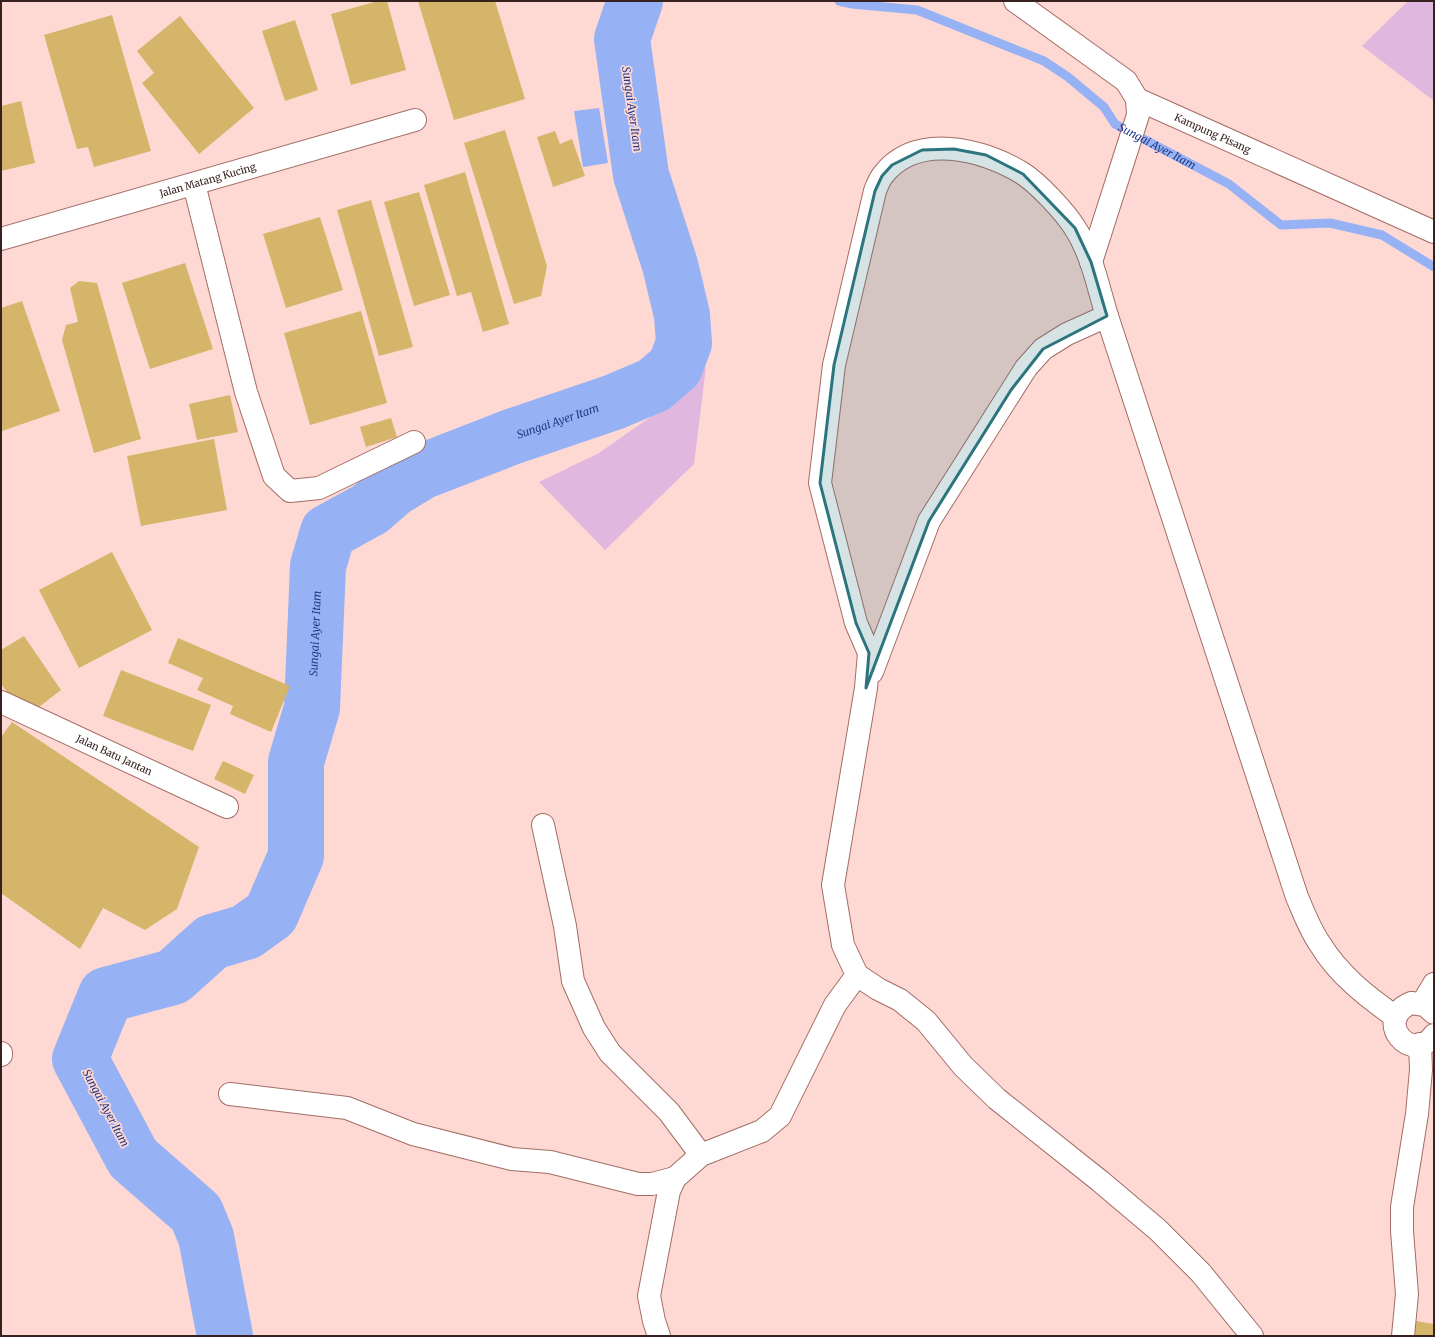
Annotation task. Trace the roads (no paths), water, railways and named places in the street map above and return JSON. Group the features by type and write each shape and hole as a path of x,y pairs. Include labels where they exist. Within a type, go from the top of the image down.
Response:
{"street":[{"path":"1015,1 1126,81 1137,99 1138,115 1091,262"},
{"name":"Kampung Pisang","path":"1137,99 1434,232"},
{"name":"Jalan Matang Kucing","path":"1,239 415,120"},
{"path":"1252,1336 1201,1273 1158,1230 1100,1181 997,1099 963,1066 926,1021 900,1000 878,989 857,975 844,945 833,885 866,688 869,652 856,623 820,483 834,365 873,198 882,176 892,165 922,150 954,149 986,155 1023,174 1048,197 1075,228 1091,262 1107,316 1297,897 1320,944 1338,968 1368,997 1396,1017"},
{"path":"194,184 246,392 274,476 290,491 319,488 414,442"},
{"path":"866,688 929,521 1015,384 1026,368 1043,349 1067,334 1107,316"},
{"name":"Jalan Batu Jantan","path":"1,702 227,807"},
{"path":"543,825 565,926 573,981 594,1028 610,1053 669,1112 701,1155"},
{"path":"659,1336 654,1321 649,1296 669,1192 675,1178 701,1155 762,1131 780,1116 835,1005 857,975"},
{"path":"1403,1336 1407,1294 1402,1231 1402,1207 1418,1114 1421,1070 1427,1040 1410,1044 1399,1037 1394,1024 1396,1017 1405,1006 1411,1003 1428,1008 1434,984"},
{"path":"230,1094 346,1108 413,1134 512,1159 550,1162 638,1184 652,1184 675,1178"}],"water":[{"path":"599,108 608,163 583,167 574,111"}],"waterway":[{"name":"Sungai Ayer Itam","path":"225,1336 206,1237 196,1213 133,1158 80,1059 106,995 173,977 212,942 246,932 271,914 296,856 296,762 312,708 318,566 328,532 370,509 393,489 421,472 511,437 614,402 654,385 675,367 684,343 682,315 670,265 641,175 622,39 635,1"},
{"name":"Sungai Ayer Itam","path":"839,1 852,4 917,10 1044,61 1068,77 1104,107 1115,124 1229,184 1281,225 1330,223 1382,235 1434,267"}]}
